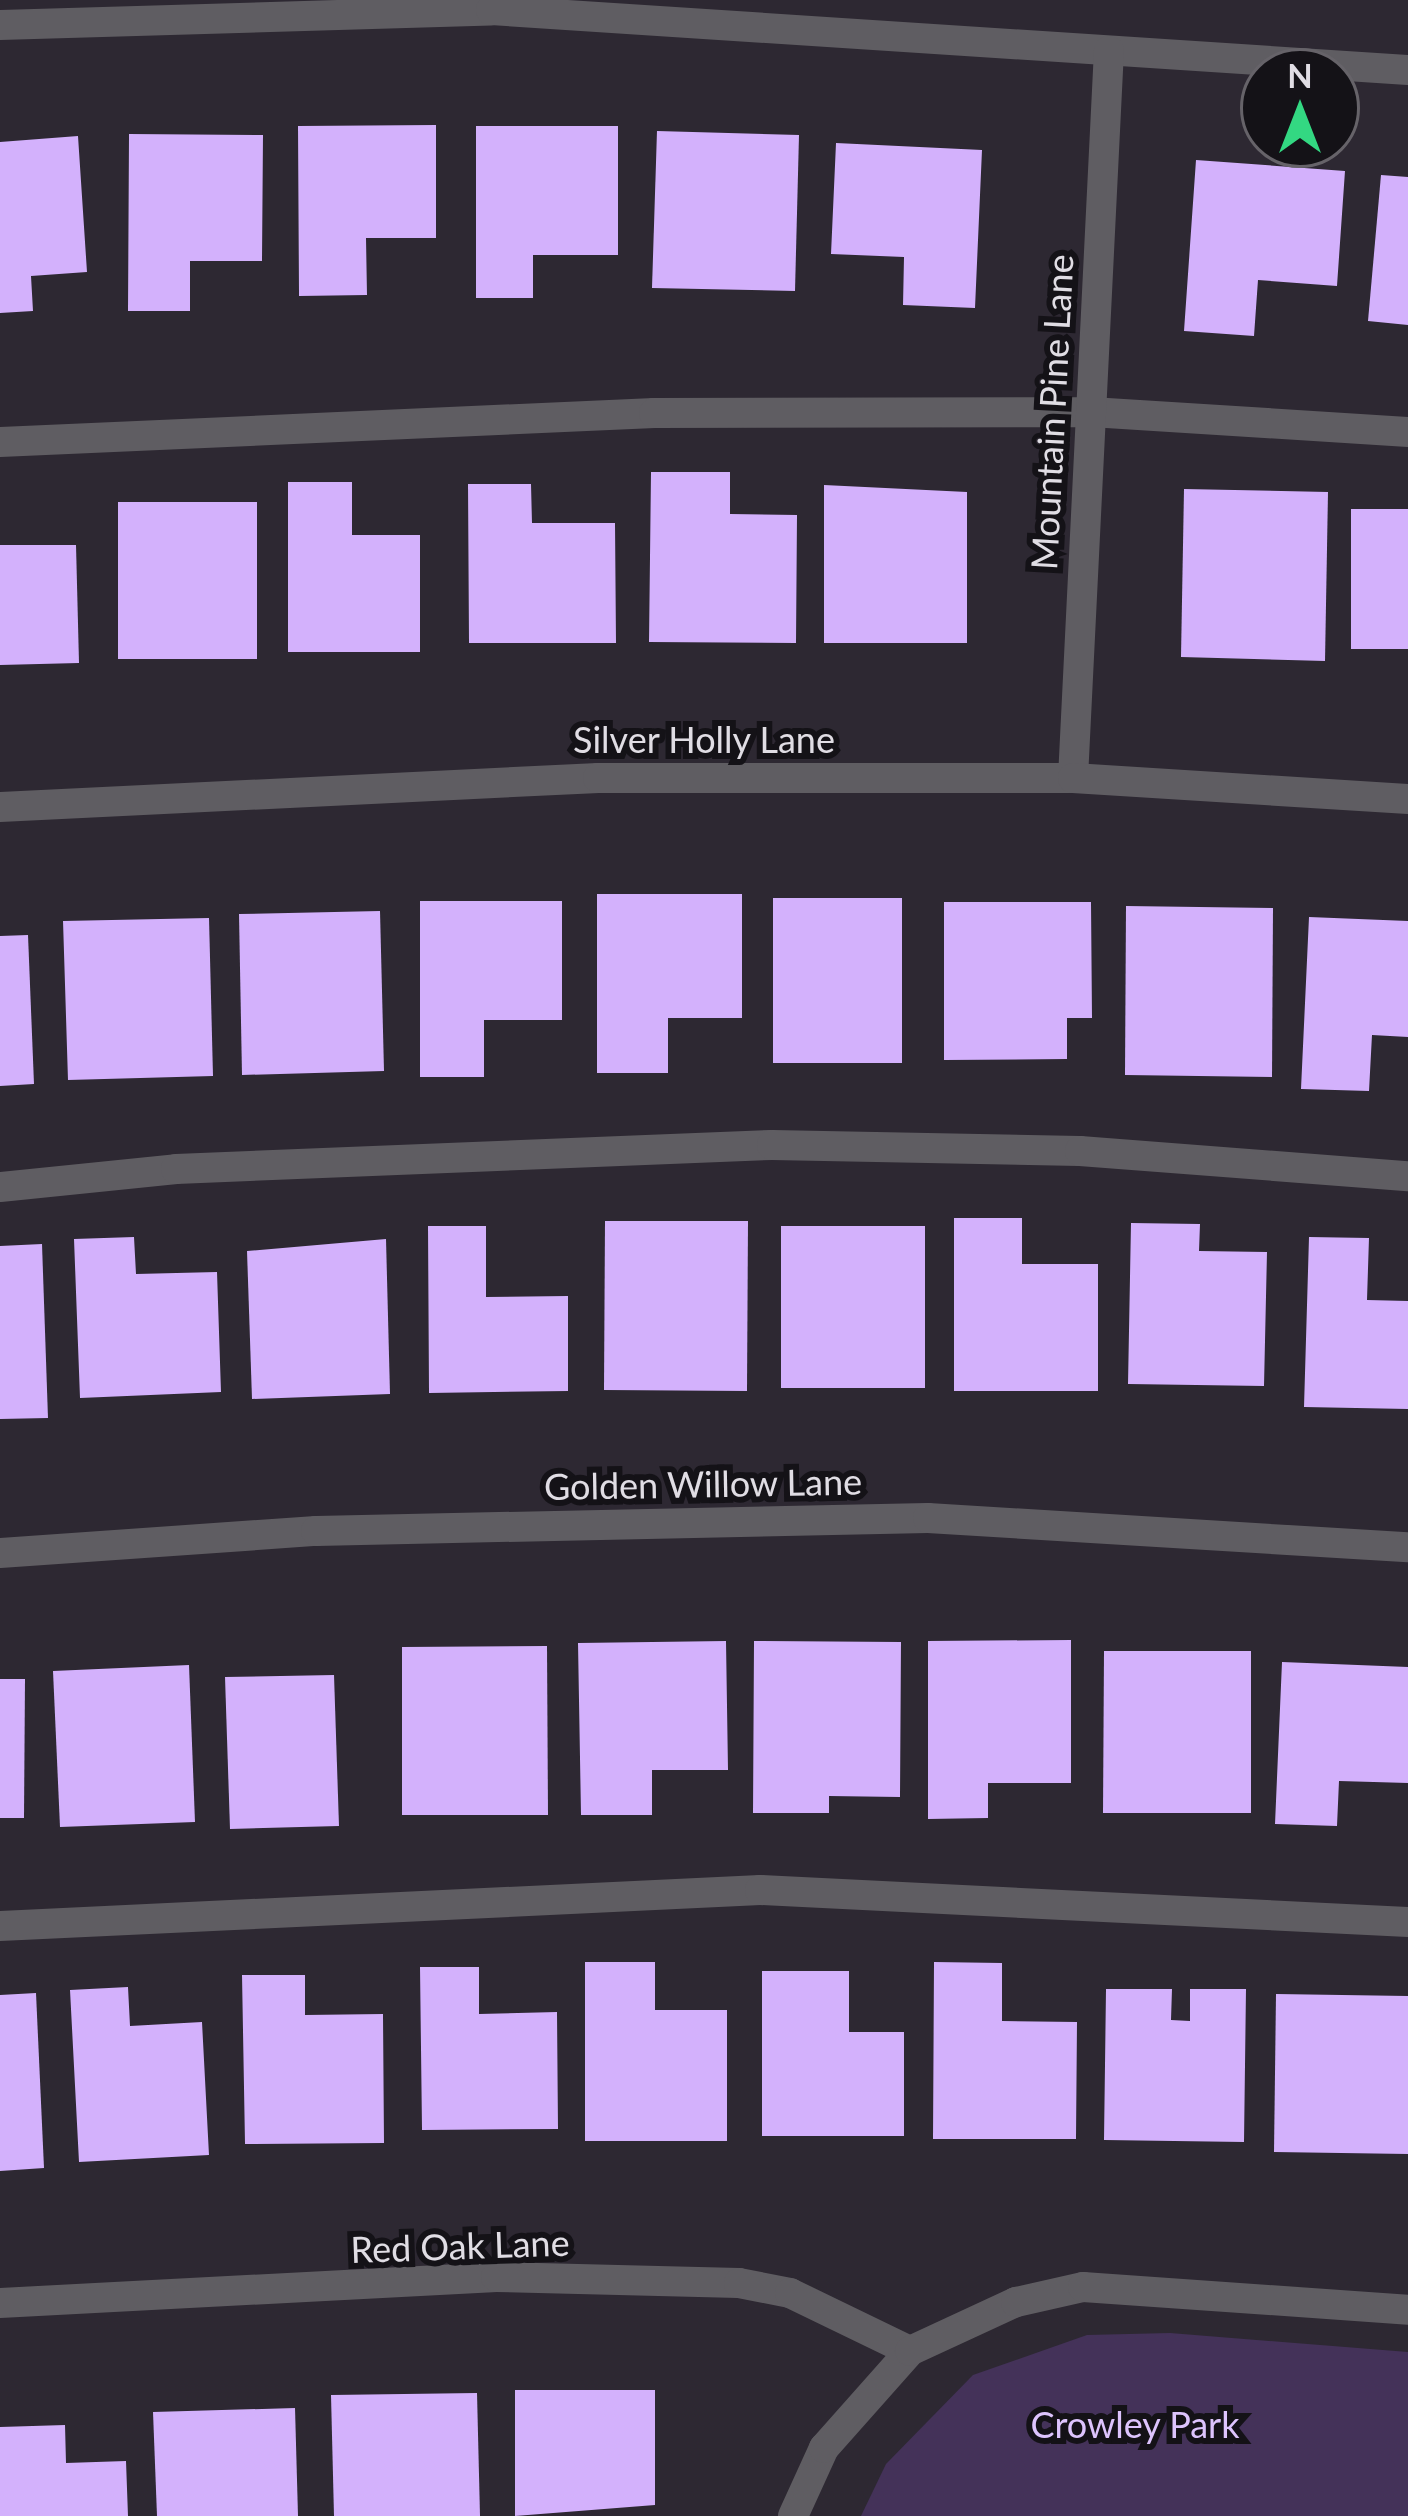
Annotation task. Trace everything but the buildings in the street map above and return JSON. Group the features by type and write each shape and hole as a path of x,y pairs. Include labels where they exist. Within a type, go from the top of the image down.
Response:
{"street":[{"path":"2,0 1,25 491,10 1408,70"},
{"name":"Mountain Pine Lane","path":"1073,778 1109,51"},
{"path":"0,442 654,413 1091,412 1408,431"},
{"name":"Silver Holly Lane","path":"0,807 291,786 1073,778 1408,799"},
{"path":"0,1187 176,1168 772,1144 1408,1176"},
{"name":"Golden Willow Lane","path":"0,1552 316,1531 928,1519 1408,1547"},
{"path":"0,1926 760,1890 1408,1922"},
{"name":"Red Oak Lane","path":"0,2303 496,2277 739,2284 790,2293 910,2350"},
{"path":"793,2516 824,2448 910,2350 1016,2302 1083,2287 1408,2309"}],"green space":[{"name":"Crowley Park","path":"1170,2333 1408,2352 1408,2516 861,2516 886,2464 973,2375 1087,2335"}]}
